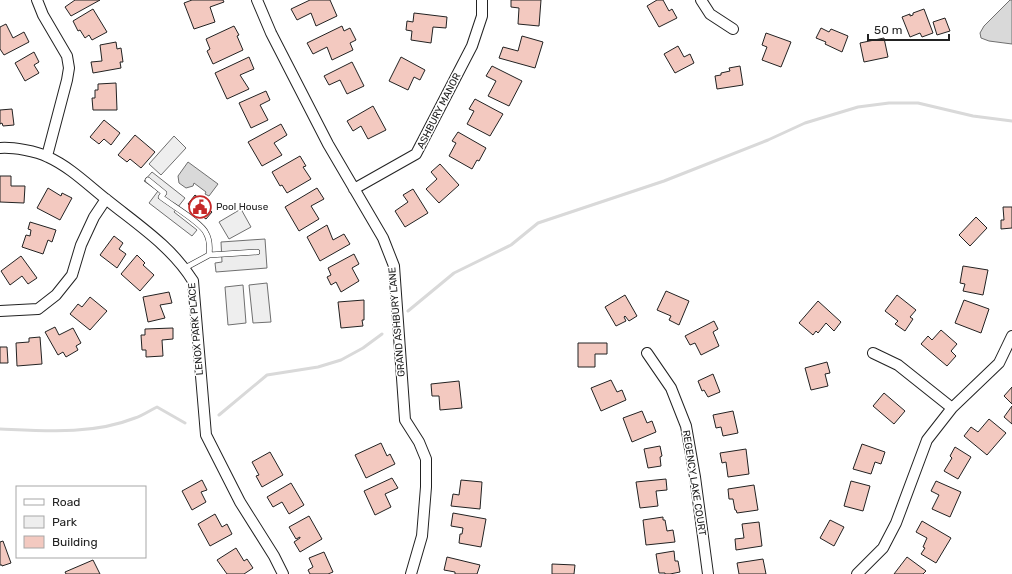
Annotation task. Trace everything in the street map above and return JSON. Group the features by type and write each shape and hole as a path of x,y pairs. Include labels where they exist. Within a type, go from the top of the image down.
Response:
{"street":[{"path":"37,0 43,15 67,56 69,68 47,156"},
{"name":"GRAND ASHBURY LANE","path":"257,0 271,33 328,144 383,238 394,266 405,420 419,442 426,459 426,487 422,536 412,574"},
{"name":"ASHBURY MANOR","path":"354,189 416,154 472,46 482,16 482,0"},
{"path":"701,0 710,14 733,29"},
{"name":"LENOX PARK PLACE","path":"0,148 26,151 47,156 66,167 168,249 185,268 193,281 206,435 240,502 274,556 283,574"},
{"path":"0,311 38,309 56,295 72,275 87,231 106,199"},
{"path":"857,574 882,548 896,523 927,440 952,408 999,363 1012,336"},
{"name":"REGENCY LAKE COURT","path":"647,353 671,388 686,426 695,477 708,574"},
{"path":"873,353 898,365 952,408"}],"lane":[{"path":"148,180 164,193 161,197 206,231 210,243 209,255"},
{"path":"185,268 209,255 257,252"}],"green space":[{"path":"174,136 186,148 161,175 149,164"},
{"path":"241,209 251,227 229,239 219,222"},
{"path":"267,283 271,322 253,323 249,285"},
{"path":"243,285 246,323 228,325 225,287"}],"shaded area":[{"path":"1010,0 1012,0 1012,44 989,41 981,38 980,33 984,26"},
{"path":"188,162 218,184 209,196 194,183 193,186 186,188 179,183 178,176"},
{"path":"152,172 185,198 174,212 197,230 192,236 149,203 158,191 144,181"},
{"path":"265,239 267,268 216,272 215,263 222,262 221,242"}],"building":[{"path":"75,0 100,0 71,16 65,7"},
{"path":"192,0 223,0 224,2 210,7 215,22 194,29 184,3"},
{"path":"310,0 330,0 337,16 316,26 311,13 297,20 291,9"},
{"path":"511,0 541,0 539,26 518,24 519,8 511,7"},
{"path":"657,0 663,0 669,11 672,9 677,18 659,27 647,6"},
{"path":"93,9 107,32 92,40 89,35 85,38 80,30 78,31 73,21"},
{"path":"924,9 933,33 922,37 920,33 910,37 902,17 910,14 910,16 913,15 913,13"},
{"path":"414,13 447,17 446,28 433,27 431,43 411,40 412,31 406,30 407,21 413,22"},
{"path":"945,18 950,31 937,35 933,22"},
{"path":"6,24 13,38 24,32 29,42 4,55 0,49 0,27"},
{"path":"234,26 239,35 237,36 243,50 213,64 207,51 210,49 206,39"},
{"path":"342,26 344,31 350,28 356,40 350,43 353,50 332,60 327,47 313,54 307,43"},
{"path":"821,28 829,32 831,29 848,36 842,52 825,44 826,42 816,38"},
{"path":"766,33 791,42 781,67 762,60 767,47 762,45"},
{"path":"522,36 543,42 535,68 499,58 503,47 518,51"},
{"path":"884,38 888,57 864,62 860,43"},
{"path":"116,42 117,49 121,48 123,62 120,62 121,68 93,73 91,62 102,61 100,45"},
{"path":"678,46 684,57 690,54 694,63 675,73 664,54"},
{"path":"34,52 39,62 34,65 39,73 25,81 15,63"},
{"path":"249,57 254,69 240,75 249,89 227,99 215,73"},
{"path":"401,57 425,70 420,80 414,77 408,90 389,81"},
{"path":"352,62 364,86 347,94 340,80 329,85 324,76"},
{"path":"492,66 522,81 509,106 488,96 496,81 486,76"},
{"path":"740,66 743,85 717,89 715,76 730,71 729,68"},
{"path":"116,83 117,110 93,110 92,98 95,98 95,90 98,90 98,84"},
{"path":"266,91 270,100 260,105 268,120 251,128 239,103"},
{"path":"475,99 503,114 490,136 467,124 474,111 469,109"},
{"path":"373,106 386,130 368,139 361,126 353,131 347,121"},
{"path":"12,109 14,125 3,126 2,123 0,124 0,110"},
{"path":"104,120 120,133 111,145 104,139 99,144 90,137"},
{"path":"281,124 287,135 274,143 282,155 262,166 248,142"},
{"path":"458,132 486,148 479,161 477,160 472,169 449,156 456,143 452,141"},
{"path":"135,135 155,152 141,168 130,159 127,162 118,155"},
{"path":"300,156 306,166 303,167 311,179 287,193 282,185 280,186 272,172"},
{"path":"440,164 459,185 439,203 426,189 437,179 431,172"},
{"path":"0,176 11,176 11,186 25,186 24,203 0,202"},
{"path":"48,188 61,196 62,193 72,198 60,220 37,208"},
{"path":"317,188 324,199 311,206 319,219 299,231 285,207"},
{"path":"413,189 428,213 405,227 395,211 408,202 403,195"},
{"name":"Pool House","path":"195,195 208,206 207,208 212,212 206,219 192,209 193,208 188,204"},
{"path":"1003,207 1012,207 1012,228 1001,229 1001,220 1004,220"},
{"path":"976,217 987,228 970,246 959,235"},
{"path":"30,222 56,230 52,242 48,240 43,254 22,247 26,235 30,236 31,230 28,229"},
{"path":"327,225 333,240 344,234 350,244 320,261 307,237"},
{"path":"114,236 123,243 119,249 126,254 117,268 100,255"},
{"path":"354,254 359,264 352,268 359,281 341,292 336,282 331,285 327,277 331,275 328,268"},
{"path":"137,255 145,263 143,265 154,275 140,291 121,274"},
{"path":"21,256 37,278 28,284 22,276 10,285 1,271"},
{"path":"963,266 988,270 983,295 963,291 965,284 960,283"},
{"path":"666,291 689,301 679,325 669,320 671,316 657,310"},
{"path":"169,292 172,303 160,305 165,318 148,322 143,297"},
{"path":"625,295 637,316 629,321 625,316 626,321 616,326 605,307"},
{"path":"897,295 916,310 910,317 913,319 905,331 895,324 898,321 885,311"},
{"path":"90,297 107,311 90,330 70,314 78,304 82,307"},
{"path":"364,300 364,320 362,320 363,326 341,328 338,302"},
{"path":"964,300 989,309 981,333 955,323"},
{"path":"818,301 841,322 834,331 826,323 818,333 816,331 813,335 799,323"},
{"path":"714,321 718,329 713,332 719,346 701,355 695,343 690,345 685,336"},
{"path":"55,327 59,335 73,328 81,343 76,346 78,350 66,357 63,352 58,355 45,332"},
{"path":"173,328 173,339 162,340 163,356 146,357 146,350 142,350 141,335 145,335 145,329"},
{"path":"941,330 957,344 951,351 956,356 947,366 921,344 928,336 932,340"},
{"path":"40,337 42,364 17,366 16,343 29,342 29,338"},
{"path":"578,343 607,343 607,354 595,354 595,367 578,367"},
{"path":"0,347 7,347 8,363 0,363"},
{"path":"827,362 830,373 825,374 828,386 811,390 805,368"},
{"path":"713,374 720,392 708,397 704,390 702,391 698,381"},
{"path":"611,380 617,392 622,390 626,400 601,411 591,388"},
{"path":"459,381 462,408 440,410 439,396 432,396 431,384"},
{"path":"1012,387 1012,404 1004,396"},
{"path":"884,393 905,411 894,424 873,406"},
{"path":"1012,406 1012,424 1004,417"},
{"path":"642,411 647,423 652,421 656,432 632,442 623,418"},
{"path":"733,411 738,433 723,436 721,427 716,428 713,415"},
{"path":"989,419 1006,433 987,455 964,436 971,427 978,432"},
{"path":"381,443 387,456 390,454 395,464 366,478 355,455"},
{"path":"862,444 885,452 881,464 875,462 871,474 853,469"},
{"path":"660,446 662,456 660,457 661,466 648,468 644,449"},
{"path":"955,447 971,457 958,479 944,471 952,458 950,456"},
{"path":"746,449 749,474 728,477 726,462 722,463 720,453"},
{"path":"270,452 283,475 262,487 256,476 259,475 252,462"},
{"path":"392,478 398,488 385,494 391,507 375,515 364,491"},
{"path":"666,479 667,490 656,491 658,506 640,508 636,482"},
{"path":"202,480 207,490 201,492 206,502 192,510 182,491"},
{"path":"461,480 482,482 480,509 451,506 453,494 459,495"},
{"path":"851,481 870,486 863,511 844,506"},
{"path":"936,481 961,492 950,517 932,509 939,495 931,491"},
{"path":"291,483 304,505 289,514 282,502 273,507 267,497"},
{"path":"754,485 758,510 737,513 733,499 729,499 728,489"},
{"path":"453,513 486,519 481,547 459,543 460,534 462,534 463,528 451,526"},
{"path":"215,514 222,527 227,524 232,534 210,546 198,524"},
{"path":"309,516 322,539 300,552 294,542 300,537 296,539 289,527"},
{"path":"663,517 667,531 673,530 675,542 646,545 643,520"},
{"path":"830,520 844,527 834,546 820,538"},
{"path":"922,521 951,538 936,563 921,554 925,548 923,547 927,538 916,532"},
{"path":"759,522 762,546 736,550 735,539 744,538 742,524"},
{"path":"3,541 11,563 2,566 0,565 0,542"},
{"path":"236,548 244,561 247,559 253,568 244,574 227,574 217,560"},
{"path":"674,551 675,561 678,561 680,572 670,574 659,573 656,554"},
{"path":"324,552 333,572 328,574 310,574 308,570 313,567 309,558"},
{"path":"447,557 480,565 477,574 455,574 455,572 444,570"},
{"path":"907,557 926,571 923,574 894,574"},
{"path":"763,559 766,574 739,574 737,563"},
{"path":"93,560 100,574 66,574 65,572"},
{"path":"552,564 575,565 574,574 552,574"}],"waterway":[{"path":"408,311 454,273 511,245 538,223 664,181 768,140 805,123 858,107 889,103 918,103 973,116 1012,121"},
{"path":"219,415 267,375 318,367 341,360 363,348 382,334"},
{"path":"0,429 68,431 102,427 138,417 157,407 185,423"}],"place":[{"name":"Pool House","path":"200,207"}]}
